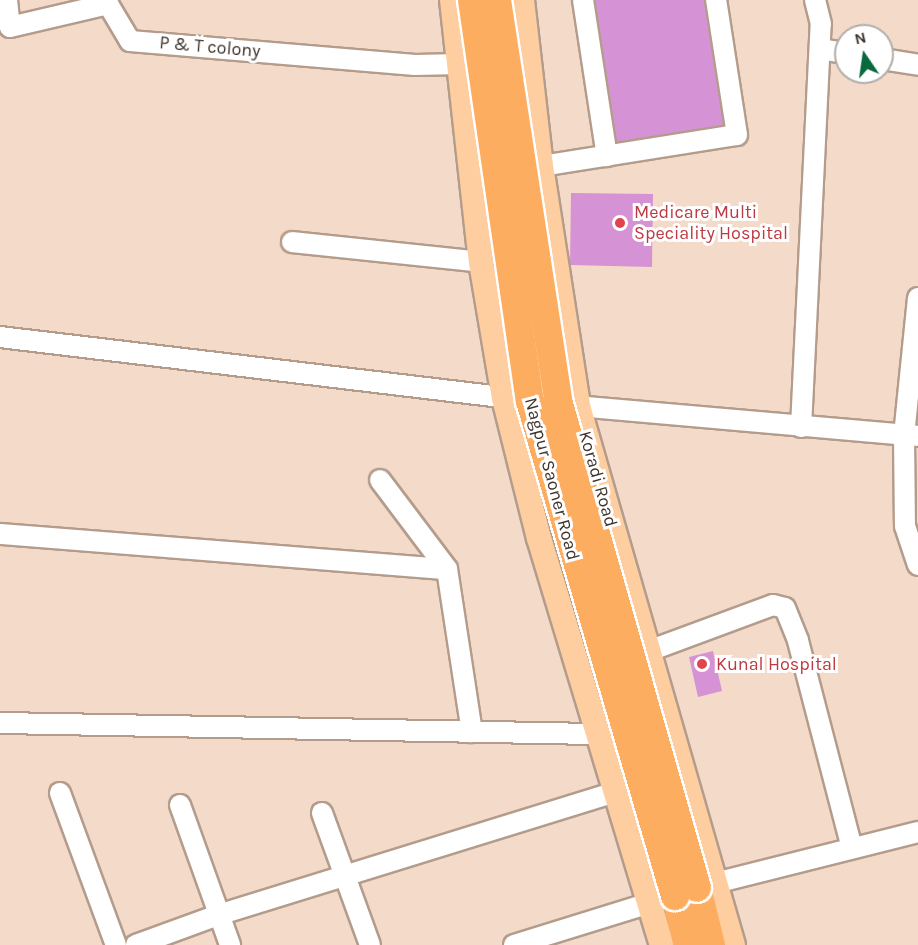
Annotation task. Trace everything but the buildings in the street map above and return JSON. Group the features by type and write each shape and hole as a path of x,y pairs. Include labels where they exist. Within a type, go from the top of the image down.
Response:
{"highway":[{"name":"Nagpur Saoner Road","path":"472,0 530,401 685,892 711,945"},
{"name":"Nagpur Saoner Road","path":"497,0 559,404 685,892 688,945"}],"main road":[{"path":"452,0 461,64 481,262 504,398 539,538 615,792 685,892 662,945"},
{"name":"Koradi Road","path":"522,0 541,166 578,406 646,652 685,892 733,945"}],"street":[{"name":"P & T colony","path":"7,0 5,28 110,2 130,41 415,65 461,64"},
{"path":"583,0 607,156"},
{"path":"541,166 737,135 716,0"},
{"path":"801,427 821,24 815,0"},
{"path":"820,49 834,51"},
{"path":"894,61 918,65"},
{"path":"292,242 481,262"},
{"path":"918,298 905,526 918,565"},
{"path":"0,337 578,406 911,435"},
{"path":"380,480 447,569 472,732"},
{"path":"0,534 447,569"},
{"path":"646,652 773,604 785,608 798,640 852,848"},
{"path":"0,723 597,734"},
{"path":"136,945 218,915 615,792"},
{"path":"60,793 116,945"},
{"path":"180,805 230,945"},
{"path":"322,813 347,875 370,945"},
{"path":"514,945 685,892 918,832"}],"place":[{"name":"Medicare Multi Speciality Hospital","path":"620,223"},
{"name":"Kunal Hospital","path":"702,664"}]}
